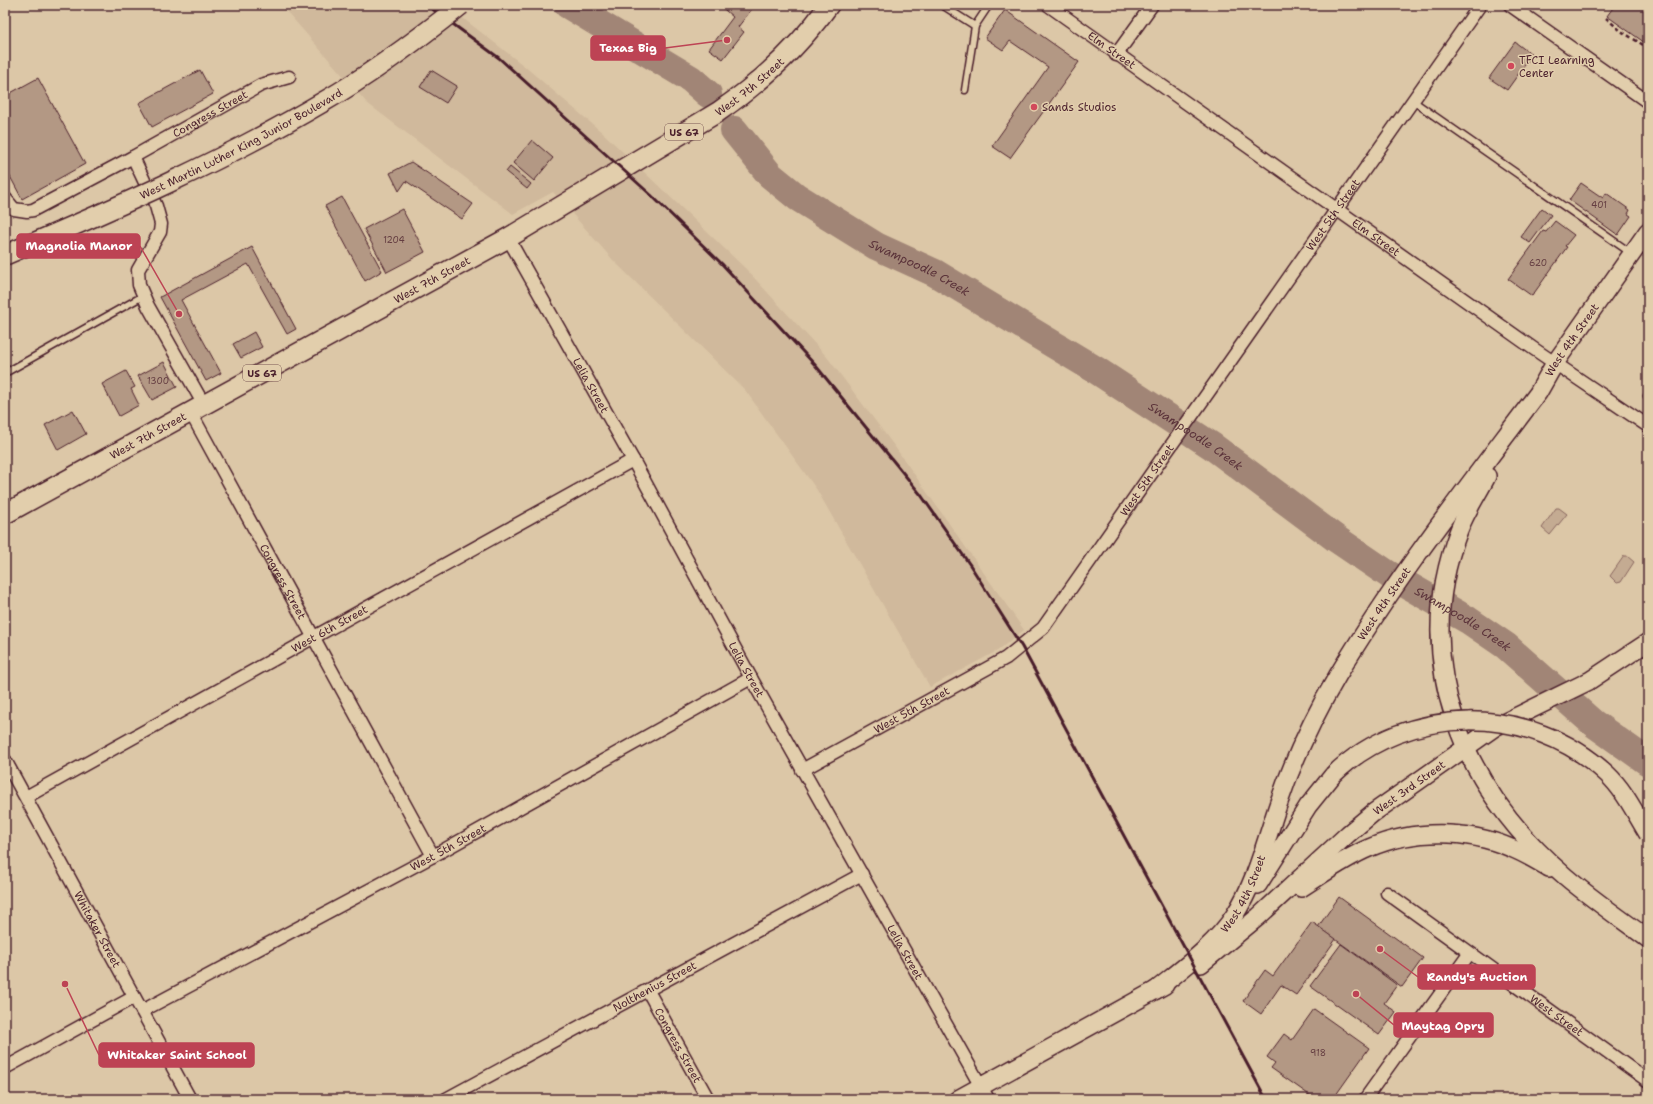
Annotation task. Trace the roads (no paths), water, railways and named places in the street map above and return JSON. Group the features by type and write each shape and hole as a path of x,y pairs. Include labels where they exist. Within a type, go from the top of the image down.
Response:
{"main road":[{"name":"West Martin Luther King Junior Boulevard","path":"5,255 81,223 208,165 324,102 413,43 461,5"},
{"name":"West 7th Street","path":"5,514 508,238 704,121 746,92 767,74 829,5"},
{"name":"West 4th Street","path":"1156,990 1207,946 1234,915 1264,853 1280,800 1308,732 1338,674 1413,560 1538,393 1555,363 1648,231"},
{"path":"1504,438 1489,472 1459,529 1449,563 1441,607 1440,653 1447,698 1465,747 1481,778 1502,810 1566,877 1648,939"},
{"name":"West 3rd Street","path":"1196,968 1258,918 1357,826 1465,747 1495,727 1603,673 1648,642"},
{"path":"1234,915 1250,898 1308,806 1333,775 1363,750 1408,729 1427,725 1462,721 1493,722 1536,732 1558,741 1596,765 1608,775 1628,799 1648,834"},
{"path":"1258,918 1352,856 1386,841 1416,835 1450,834 1497,842 1512,848 1566,877"},
{"name":"West 4th Street","path":"958,1099 985,1093 1156,990 1196,968"}],"street":[{"name":"Elm Street","path":"1048,5 1116,55 1338,209 1555,363 1648,426"},
{"path":"1116,55 1152,5"},
{"name":"West 5th Street","path":"802,770 1006,658 1022,647 1043,628 1480,5"},
{"path":"1510,5 1648,102"},
{"name":"Congress Street","path":"5,198 14,209 27,212 33,210 133,157 261,85 289,77"},
{"name":"Congress Street","path":"133,157 156,206 161,224 160,232 138,270 138,277 143,296 197,409 315,638 433,856"},
{"name":"Lelia Street","path":"508,238 633,460 802,770 985,1093"},
{"name":"West 6th Street","path":"26,797 315,638 633,460"},
{"name":"West 5th Street","path":"142,1011 433,856 751,678"},
{"name":"Whitaker Street","path":"5,760 9,776 26,797 190,1099"},
{"name":"Nolthenius Street","path":"446,1099 862,874"},
{"name":"West Street","path":"1387,893 1648,1081"},
{"path":"1365,1099 1470,954"},
{"name":"Congress Street","path":"648,991 708,1099"},
{"path":"5,1068 134,997"}],"lane":[{"path":"942,5 975,26"},
{"path":"965,90 975,26 989,5"},
{"path":"1413,101 1632,254"},
{"path":"5,373 143,296"}],"waterway":[{"name":"Swampoodle Creek","path":"568,5 691,79 708,94"},
{"name":"Swampoodle Creek","path":"734,130 770,175 797,197 876,246 935,273 1096,370 1212,446 1338,540 1388,574 1468,620 1506,646 1593,723 1648,762"}],"railway":[{"path":"427,5 499,58 651,195 722,264 816,366 921,495 970,565 1022,647 1266,1099"}],"place":[{"name":"Texas Big","path":"727,40"},
{"name":"TFCI Learning Center","path":"1511,66"},
{"name":"Sands Studios","path":"1034,107"},
{"name":"Magnolia Manor","path":"179,314"},
{"name":"Randy's Auction","path":"1380,949"},
{"name":"Whitaker Saint School","path":"65,984"},
{"name":"Maytag Opry","path":"1356,994"}]}
